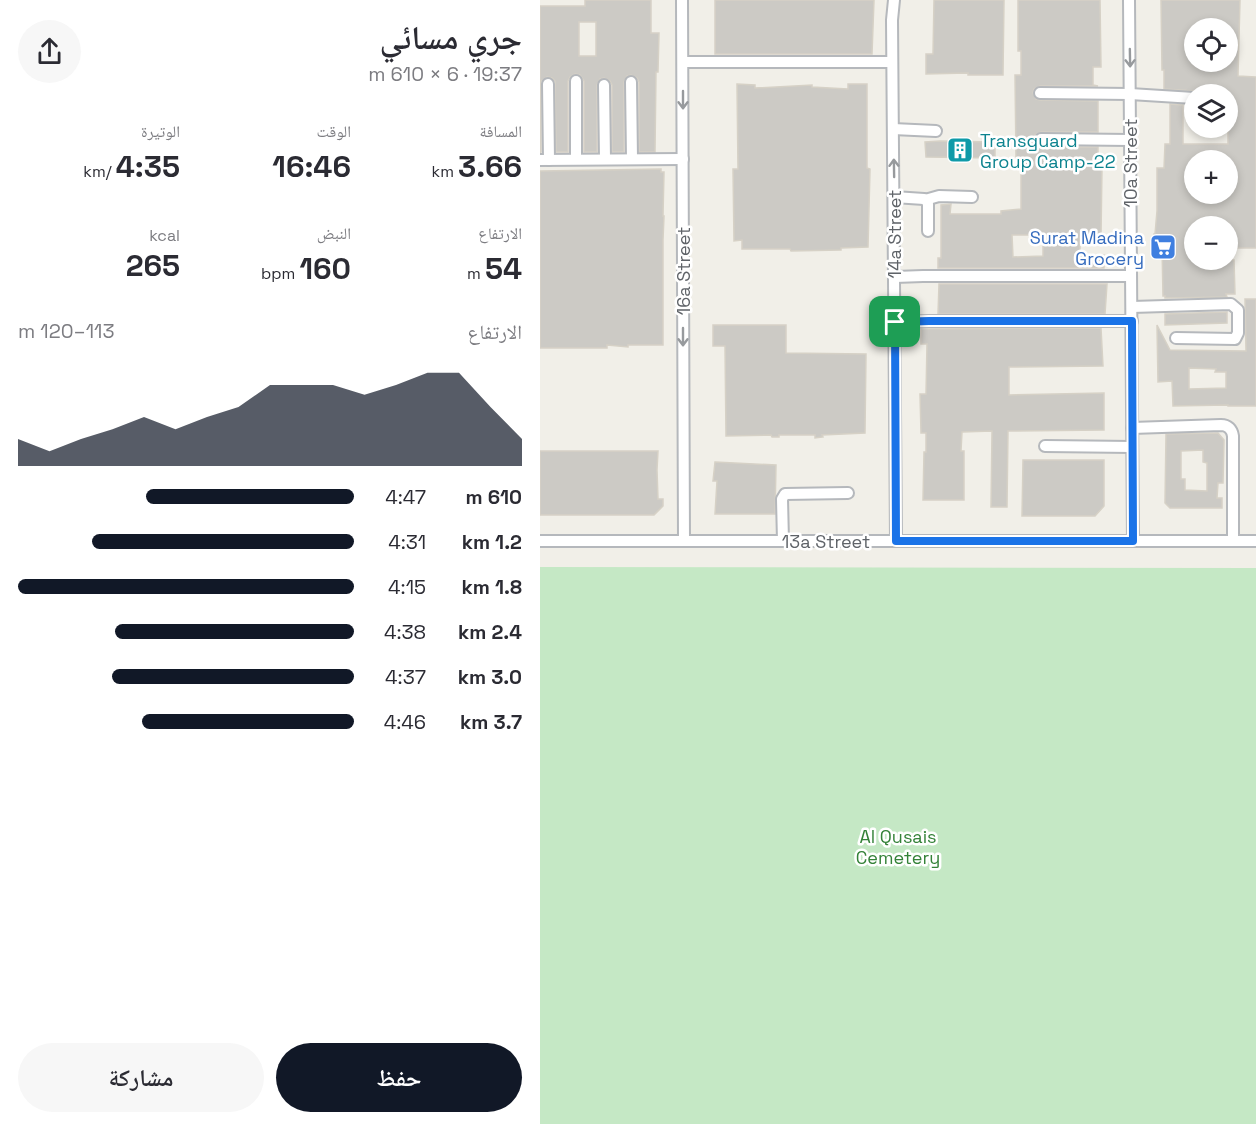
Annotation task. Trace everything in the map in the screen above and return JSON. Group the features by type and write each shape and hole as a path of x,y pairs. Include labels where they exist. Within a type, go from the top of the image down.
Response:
{"street":[{"name":"16a Street","path":"682,0 684,541"},
{"name":"14a Street","path":"894,0 892,62 896,541"},
{"name":"10a Street","path":"1129,0 1133,541"},
{"path":"683,62 892,62"},
{"path":"576,81 576,159"},
{"path":"631,81 632,159"},
{"path":"548,84 544,160 683,159"},
{"path":"604,84 604,159"},
{"path":"1040,93 1184,97"},
{"path":"893,129 936,131"},
{"path":"1041,139 1130,140"},
{"path":"894,197 925,200 939,196 972,197"},
{"path":"925,200 928,204 927,231"},
{"path":"895,277 1130,276"},
{"path":"1132,307 1231,304 1238,310 1239,333 1235,339 1176,338"},
{"path":"895,322 1132,321"},
{"path":"1132,428 1221,425 1231,429 1233,436 1233,541"},
{"path":"1045,446 1132,447"},
{"path":"783,541 782,499 785,494 848,493"},
{"name":"13a Street","path":"540,541 1256,541"}],"green space":[{"name":"Al Qusais Cemetery","path":"540,567 1256,568 1256,1124 540,1124"}],"building":[{"path":"585,0 651,0 651,33 659,33 655,152 639,152 639,82 631,75 627,76 624,82 624,152 612,152 612,85 604,78 600,79 597,85 597,152 584,152 584,81 580,75 575,74 568,81 568,152 556,152 555,81 547,77 541,81 540,153 540,6 585,6","holes":["579,22 596,22 596,56 579,56"]},
{"path":"715,0 874,0 872,54 715,54"},
{"path":"934,0 1004,0 1003,75 926,74 926,54 933,54"},
{"path":"1018,0 1100,0 1101,67 1093,67 1093,85 1098,86 1040,86 1034,89 1033,93 1036,99 1040,100 1098,101 1098,132 1041,132 1035,135 1034,140 1041,147 1098,147 1098,167 1102,167 1101,237 1080,237 1080,256 1104,255 1104,268 938,268 938,258 941,258 941,205 951,204 950,214 1001,214 1001,211 1021,209 1021,158 1016,158 1015,75 1021,75 1021,51 1018,51","holes":["1012,235 1043,235 1043,256 1013,257"]},
{"path":"1161,0 1240,0 1238,76 1256,77 1256,248 1238,248 1238,216 1184,216 1184,270 1234,270 1235,294 1226,294 1227,297 1165,298 1163,296 1162,247 1154,247 1157,168 1164,168 1165,144 1170,144 1170,104 1183,105 1183,144 1228,144 1228,138 1238,138 1238,84 1184,84 1184,90 1164,89 1164,70 1162,70"},
{"path":"737,84 755,85 755,88 812,85 812,87 848,89 848,84 867,84 867,168 870,169 868,247 791,251 790,249 742,249 742,240 734,241 733,169 738,169"},
{"name":"Transguard Group Camp-22","path":"925,142 995,142 995,158 926,157"},
{"path":"661,169 661,172 664,172 663,345 540,348 540,171"},
{"path":"939,284 1107,284 1105,314 938,314"},
{"path":"1245,299 1256,299 1256,406 1173,406 1172,381 1158,382 1157,325 1170,350 1246,351","holes":["1189,368 1216,369 1215,372 1226,372 1226,388 1189,389"]},
{"path":"1227,312 1227,323 1165,325 1165,314"},
{"path":"713,325 786,325 786,353 866,354 865,433 822,435 823,437 815,438 815,435 726,436 725,346 713,346"},
{"path":"1101,328 1103,366 1009,367 1009,395 1104,393 1104,430 1008,431 1007,507 991,507 992,431 962,432 964,500 923,500 926,433 921,433 920,394 926,394 927,344 921,344 921,329"},
{"path":"1218,433 1224,440 1223,483 1218,483 1217,498 1222,498 1222,508 1170,508 1165,503 1166,434","holes":["1203,450 1203,462 1207,463 1207,491 1185,490 1185,479 1181,479 1181,451"]},
{"path":"540,451 658,451 658,499 663,499 663,506 654,515 540,515"},
{"path":"1023,460 1104,460 1104,506 1095,516 1022,516"},
{"path":"715,462 776,465 775,514 715,514 717,481 713,481"}],"place":[{"name":"Transguard Group Camp-22","path":"960,150"},
{"name":"Surat Madina Grocery","path":"1163,247"}],"route":[{"path":"1132,321 1133,541 896,541 895,322 1132,321"}]}
